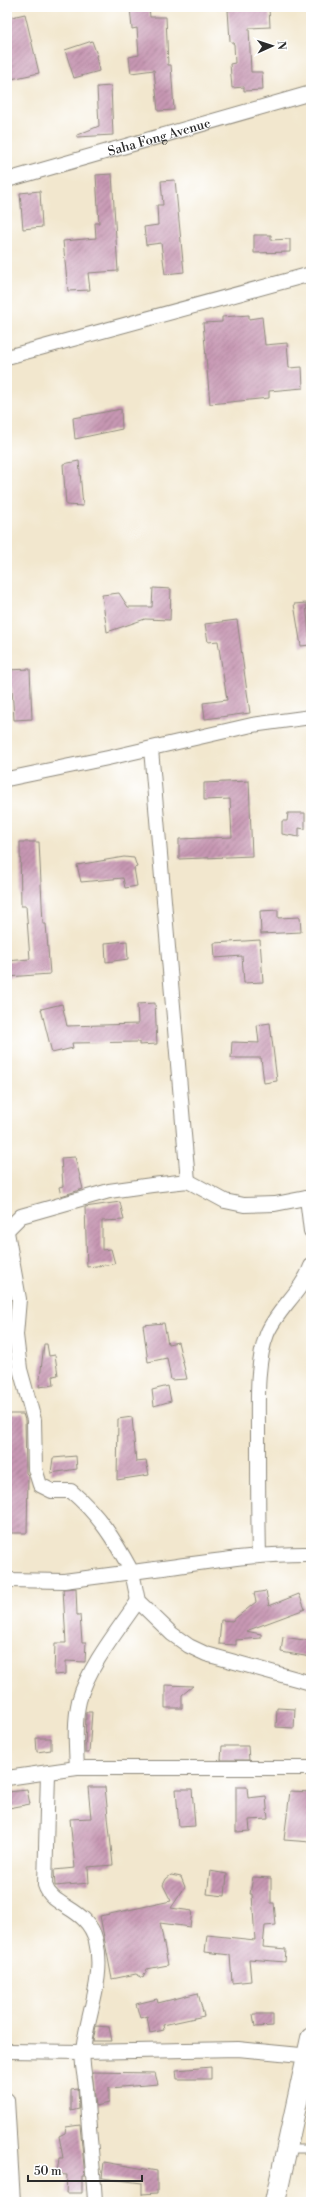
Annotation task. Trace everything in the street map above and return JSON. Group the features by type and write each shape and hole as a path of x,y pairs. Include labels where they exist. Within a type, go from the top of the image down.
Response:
{"street":[{"name":"Saha Fong Avenue","path":"7,180 311,93"},
{"path":"7,357 311,274"},
{"path":"7,779 151,749 252,725 311,717"},
{"path":"151,749 188,1181"},
{"path":"311,1231 309,1198 275,1204 235,1204 188,1181 109,1192 82,1198 21,1216 7,1231 19,1299 16,1335 20,1369 34,1420 35,1469 40,1485 52,1491 71,1491 91,1508 105,1525 132,1572 138,1601 172,1634 189,1646 206,1654 311,1683"},
{"path":"259,1556 258,1393 262,1354 267,1335 275,1319 308,1275 311,1266"},
{"path":"7,1580 64,1580 214,1560 259,1556 311,1554"},
{"path":"77,1768 76,1728 79,1701 100,1657 138,1601"},
{"path":"7,1778 77,1768 311,1768"},
{"path":"48,1773 45,1885 47,1894 76,1912 85,1920 96,1940 98,1953 99,1969 82,2052 92,2147 95,2202"},
{"path":"7,2051 82,2052 238,2049 310,2050 275,2202"},
{"path":"7,2100 8,2140 13,2202"}],"lane":[{"path":"287,2149 311,2149"}],"building":[{"path":"130,7 149,7 150,17 166,17 168,65 171,65 174,110 158,111 154,70 131,73 129,57 139,55 137,28 132,29"},
{"path":"269,7 270,27 249,28 251,72 262,72 263,90 244,91 244,87 232,88 230,64 235,63 234,44 230,41 228,10"},
{"path":"25,14 39,73 7,80 7,18"},
{"path":"92,41 97,55 99,71 74,78 65,50"},
{"path":"111,86 113,135 77,137 77,135 99,126 97,87"},
{"path":"112,174 118,271 88,273 90,290 68,291 63,241 96,238 95,223 99,223 96,175"},
{"path":"175,180 184,272 165,274 161,243 146,245 144,227 158,225 157,205 163,205 161,181"},
{"path":"40,191 42,227 23,229 20,193"},
{"path":"254,235 271,235 271,240 290,239 290,252 254,253"},
{"path":"249,315 249,319 262,317 265,345 287,343 289,368 302,367 303,388 269,391 269,398 210,404 203,323 222,322 222,317"},
{"path":"121,409 122,429 75,439 73,418"},
{"path":"79,461 83,506 66,505 63,464"},
{"path":"153,588 171,589 170,620 145,619 107,632 102,595 119,593 128,607 152,607"},
{"path":"306,603 310,645 301,646 294,604"},
{"path":"237,620 250,713 205,719 203,703 227,700 218,641 208,642 205,624"},
{"path":"30,669 32,719 14,720 12,688 7,688 7,670"},
{"path":"249,781 252,856 179,859 179,839 232,837 230,799 204,800 204,783"},
{"path":"288,813 305,813 305,829 299,828 299,837 282,834 282,821 287,821"},
{"path":"20,842 39,842 43,924 46,924 50,974 7,977 7,961 30,959 26,906 21,906"},
{"path":"124,857 134,858 137,867 134,868 137,886 125,888 123,878 81,882 77,865"},
{"path":"278,910 278,918 300,917 301,932 261,934 260,911"},
{"path":"260,940 263,982 244,983 242,956 215,958 214,943"},
{"path":"127,941 128,959 106,962 105,943"},
{"path":"155,1003 157,1044 139,1045 139,1042 72,1043 73,1048 52,1053 41,1009 62,1004 67,1026 138,1024 137,1004"},
{"path":"270,1023 277,1081 264,1083 261,1058 231,1058 232,1042 259,1043 257,1025"},
{"path":"75,1157 83,1189 61,1196 59,1187 63,1186 61,1158"},
{"path":"120,1202 124,1220 102,1221 102,1250 111,1249 115,1264 87,1267 85,1207"},
{"path":"164,1323 168,1344 178,1342 187,1379 171,1380 167,1358 148,1362 143,1325"},
{"path":"44,1344 47,1344 49,1356 55,1355 58,1375 53,1376 54,1385 39,1387"},
{"path":"168,1386 171,1401 154,1406 152,1390"},
{"path":"7,1414 23,1414 25,1420 26,1473 28,1475 27,1533 7,1533 9,1480 7,1480"},
{"path":"132,1417 136,1462 146,1461 149,1475 117,1480 118,1419"},
{"path":"76,1456 77,1469 51,1473 53,1458"},
{"path":"76,1588 77,1615 80,1615 82,1642 86,1642 85,1662 66,1661 66,1674 54,1675 55,1643 66,1643 63,1589"},
{"path":"266,1591 269,1606 299,1594 305,1609 246,1631 261,1634 261,1638 236,1640 236,1645 219,1644 221,1620 232,1621 256,1602 254,1593"},
{"path":"283,1637 311,1641 311,1657 281,1652"},
{"path":"165,1685 193,1686 182,1695 182,1708 165,1708"},
{"path":"277,1708 295,1709 294,1728 276,1727"},
{"path":"86,1712 92,1712 89,1753 85,1753"},
{"path":"36,1738 51,1738 51,1750 37,1752"},
{"path":"222,1746 248,1746 249,1760 221,1760"},
{"path":"88,1787 105,1787 113,1865 88,1867 89,1883 55,1886 54,1870 75,1868 70,1819 91,1818"},
{"path":"236,1787 247,1787 248,1798 266,1796 268,1819 249,1820 250,1831 236,1832"},
{"path":"176,1789 192,1789 195,1826 179,1827"},
{"path":"27,1790 30,1804 9,1808 8,1792"},
{"path":"290,1791 311,1792 311,1842 284,1840"},
{"path":"210,1871 227,1874 225,1896 207,1894"},
{"path":"171,1875 181,1877 185,1887 171,1908 192,1911 190,1927 160,1923 168,1965 147,1969 143,1978 136,1974 112,1979 100,1916 171,1901 163,1885 166,1879"},
{"path":"253,1877 271,1878 271,1903 274,1903 276,1925 265,1926 263,1947 286,1949 285,1962 249,1959 251,1981 232,1983 230,1955 205,1952 207,1935 255,1940 252,1894 250,1894"},
{"path":"198,1993 204,2016 163,2025 164,2030 150,2033 147,2016 140,2018 136,2004 157,1999 158,2003"},
{"path":"253,2014 273,2014 273,2026 255,2027"},
{"path":"96,2026 109,2027 112,2041 93,2041"},
{"path":"211,2067 211,2079 177,2079 176,2070"},
{"path":"92,2072 155,2073 158,2084 109,2088 109,2103 96,2106"},
{"path":"78,2088 79,2109 71,2111 71,2089"},
{"path":"80,2125 85,2176 82,2176 82,2193 66,2193 67,2175 57,2174 59,2158 63,2158 59,2136 65,2133 66,2127"},
{"path":"104,2162 157,2171 157,2193 142,2194 142,2183 102,2178"}]}
